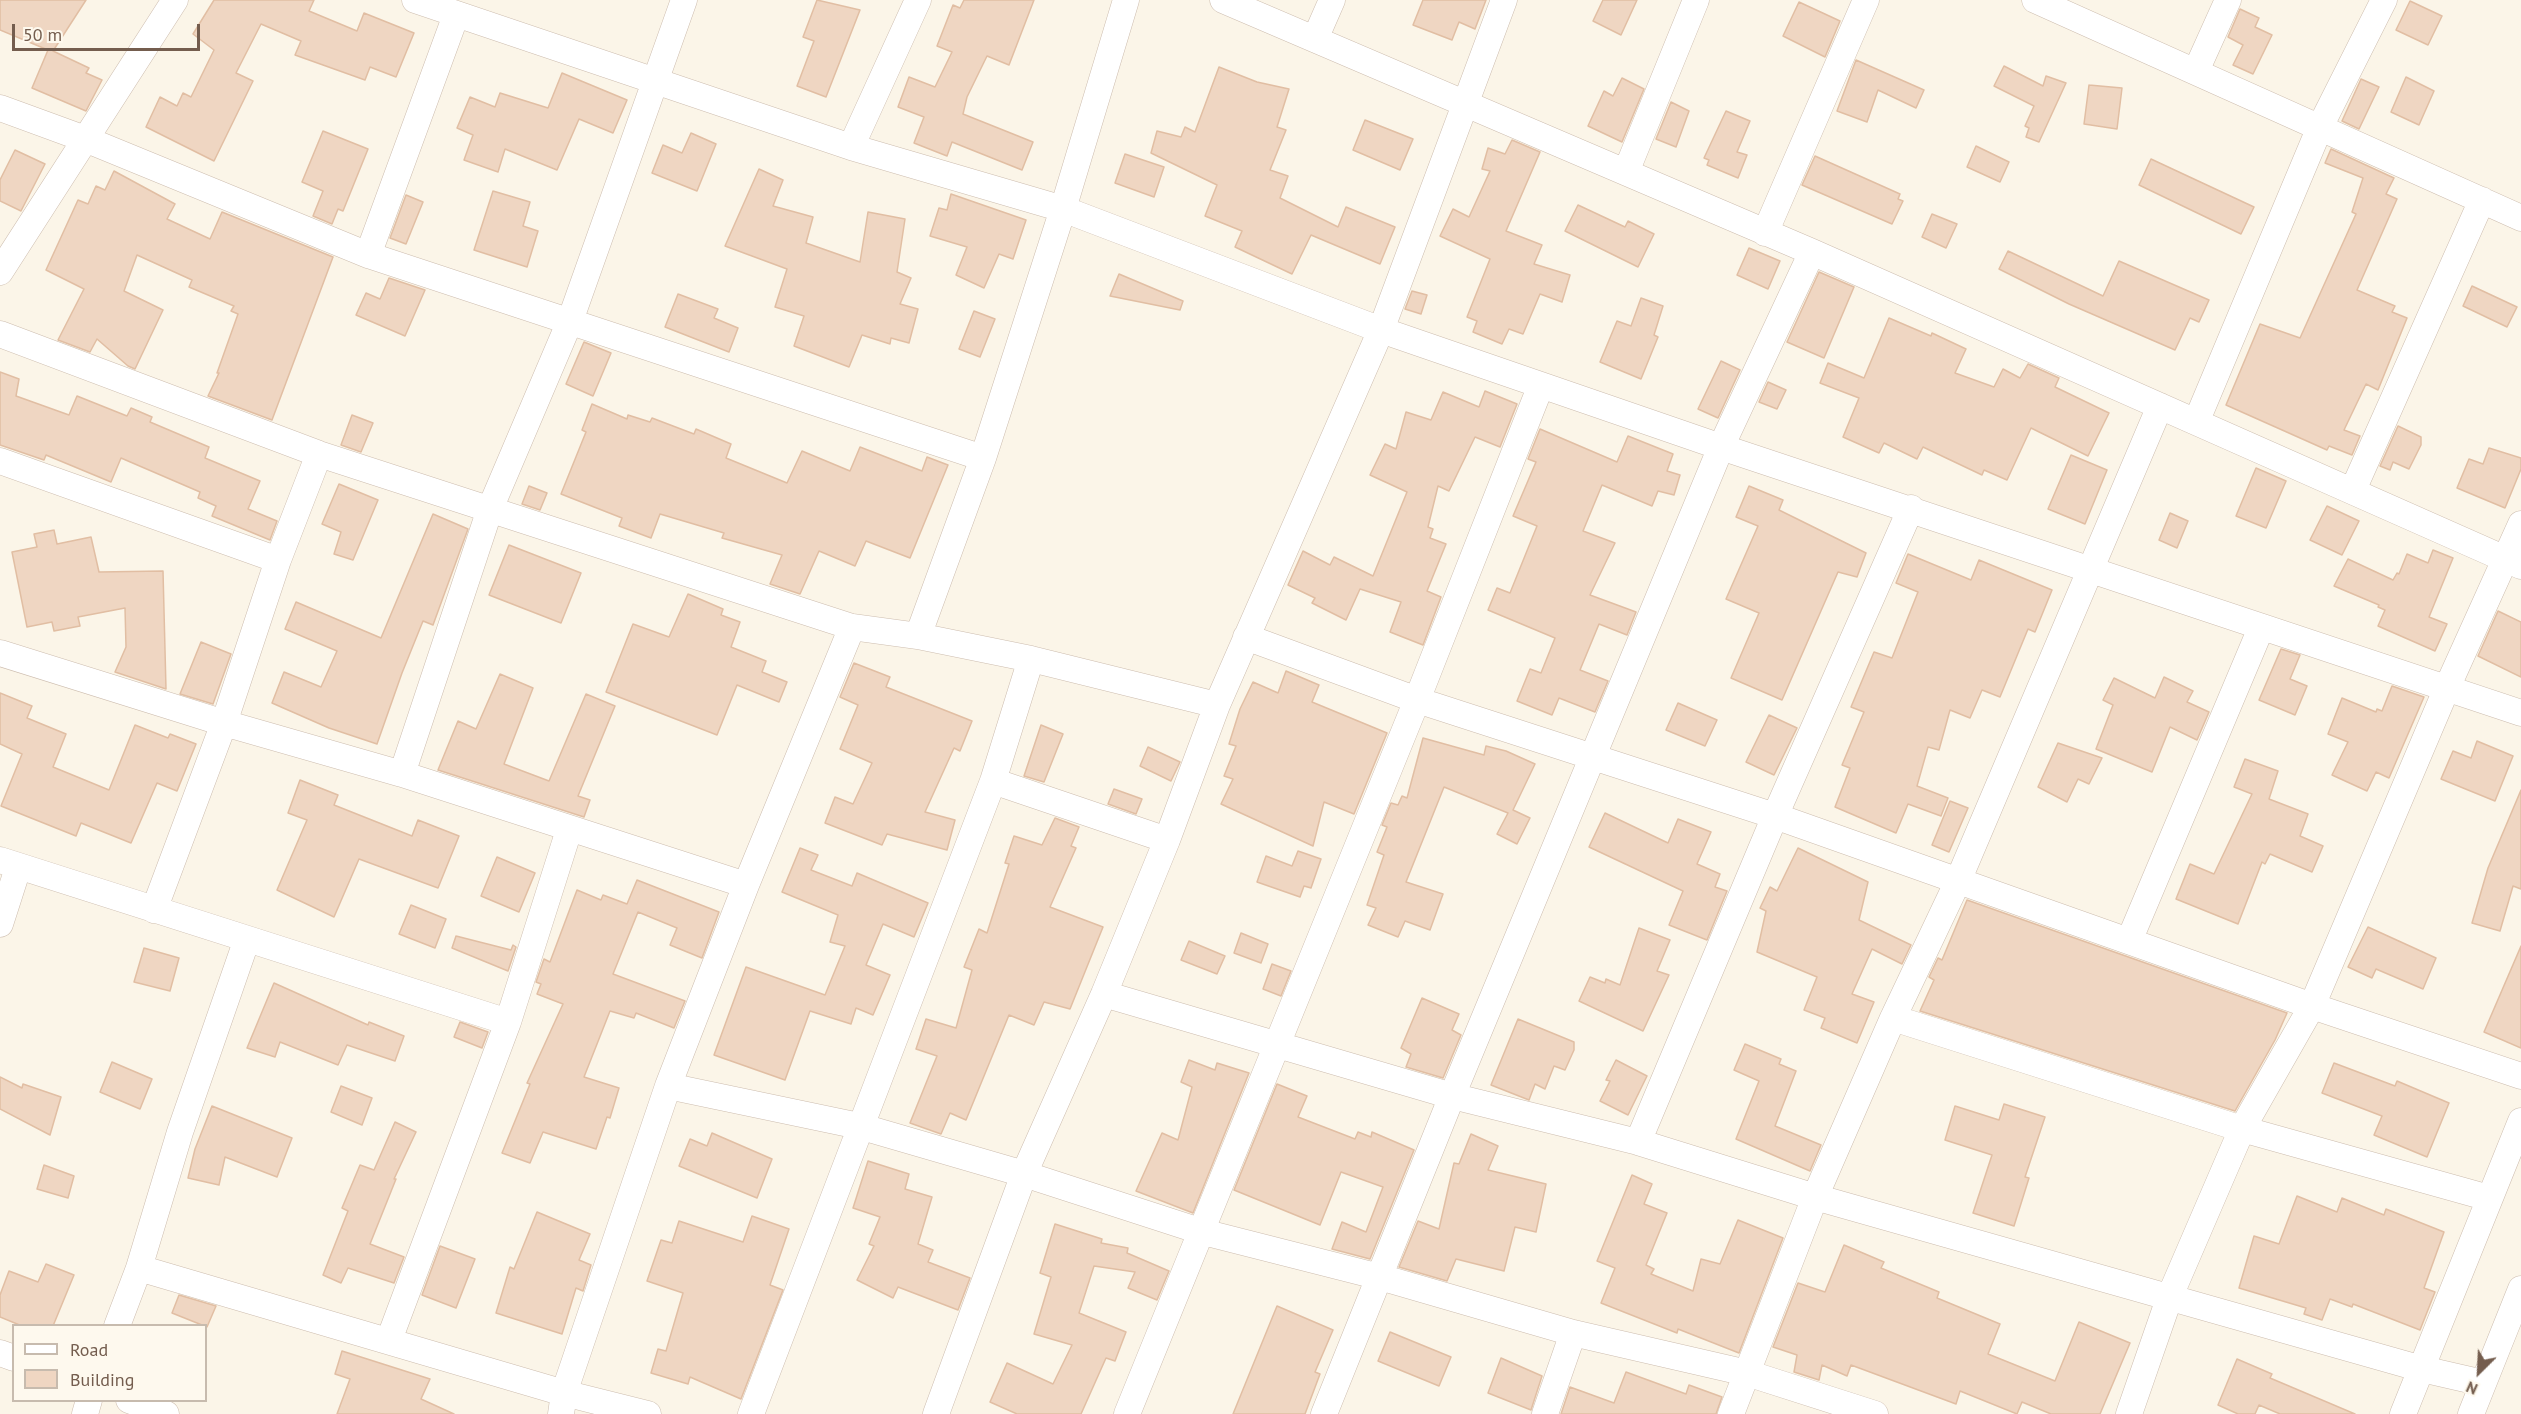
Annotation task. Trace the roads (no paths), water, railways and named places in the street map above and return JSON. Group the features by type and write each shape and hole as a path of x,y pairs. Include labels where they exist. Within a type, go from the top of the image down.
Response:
{"street":[{"path":"0,272 175,0"},
{"path":"415,0 851,147 1063,209 1381,330 1721,447 1911,508 2091,571 2521,713"},
{"path":"402,774 490,509 570,321 684,0"},
{"path":"851,147 918,0"},
{"path":"918,636 983,458 1063,209 1126,0"},
{"path":"1223,0 1812,252 2160,406 2197,420 2514,563"},
{"path":"1316,39 1332,0"},
{"path":"936,1414 1024,1174 1104,993 1167,840 1217,705 1381,330 1504,0"},
{"path":"1626,172 1696,0"},
{"path":"1765,233 1866,0"},
{"path":"2035,0 2521,218"},
{"path":"2196,71 2228,0"},
{"path":"2197,420 2320,127 2384,0"},
{"path":"368,255 456,15"},
{"path":"0,108 85,139 368,255 983,458"},
{"path":"2353,490 2482,200"},
{"path":"1324,1414 1452,1096 1721,447 1812,252"},
{"path":"0,334 319,454 852,627 918,636 1031,659 1217,705"},
{"path":"1127,1414 1203,1232 1542,385"},
{"path":"1731,1414 1815,1197 1893,1018 1958,881 2160,406"},
{"path":"154,910 224,723 278,560 319,454"},
{"path":"0,461 278,560"},
{"path":"1638,1142 1775,816 1911,508"},
{"path":"2129,1414 2170,1296 2242,1129 2312,1006 2446,690 2514,563 2521,524"},
{"path":"563,1404 668,1086 746,885 852,627"},
{"path":"2129,941 2261,628"},
{"path":"1246,637 1417,700 1775,816 2312,1006 2521,1076"},
{"path":"0,653 224,723 402,774 569,830 746,885"},
{"path":"752,1414 859,1126 993,781 1031,659"},
{"path":"993,781 1167,840"},
{"path":"389,1340 508,1022 569,830"},
{"path":"0,924 9,864 508,1022"},
{"path":"118,1324 139,1268 180,1132 247,939"},
{"path":"1104,993 1452,1096 1638,1142 1815,1197 2422,1369 2483,1383"},
{"path":"1893,1018 2242,1129 2489,1198"},
{"path":"668,1086 859,1126 1024,1174 1203,1232 1380,1277 1573,1332 1747,1373 1875,1414"},
{"path":"2403,1414 2521,1121"},
{"path":"139,1268 389,1340 563,1404 648,1414"},
{"path":"2471,1414 2521,1289"},
{"path":"1545,1414 1573,1332"},
{"path":"132,1402 166,1414"}]}
